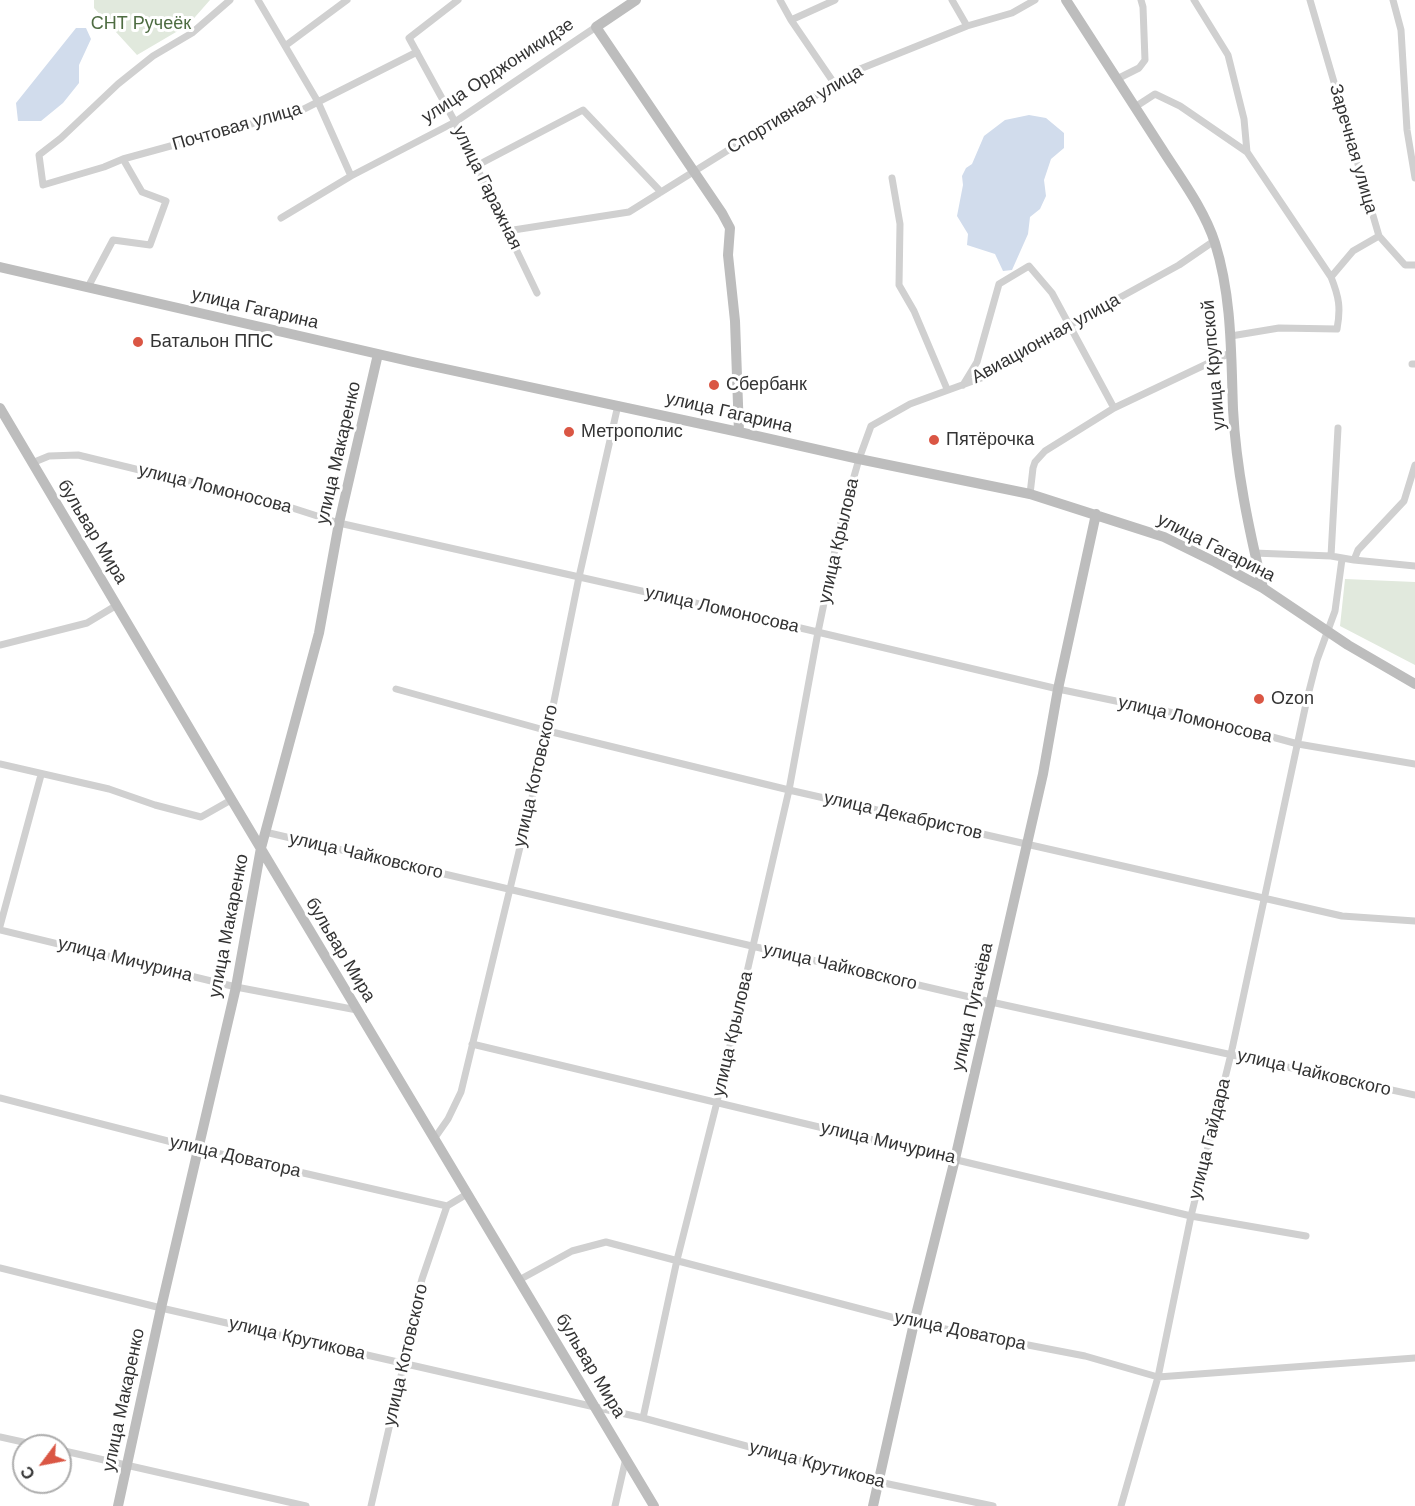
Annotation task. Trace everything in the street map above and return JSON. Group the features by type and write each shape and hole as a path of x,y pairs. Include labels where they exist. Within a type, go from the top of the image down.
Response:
{"street":[{"name":"Почтовая улица","path":"230,0 192,33 153,56 118,84 61,138 39,155 44,184 104,167 123,159 302,110 417,52"},
{"path":"258,0 318,102 351,176"},
{"path":"285,46 347,0"},
{"path":"417,52 408,38 447,3 458,0"},
{"name":"улица Орджоникидзе","path":"281,218 351,176 455,122 636,0"},
{"path":"780,0 834,83"},
{"path":"791,20 835,0"},
{"path":"952,0 967,26"},
{"name":"Спортивная улица","path":"507,231 629,212 855,72 967,26 1012,13 1035,0"},
{"name":"улица Крупской","path":"1066,0 1195,201 1214,241 1220,260 1231,336 1233,411 1241,473 1254,553 1263,588"},
{"path":"1117,78 1139,68 1146,60 1141,0"},
{"path":"1194,0 1228,54 1244,119 1247,152"},
{"name":"Заречная улица","path":"1310,0 1379,236 1353,251 1331,277"},
{"path":"1393,0 1401,30 1407,130 1415,178"},
{"path":"596,27 695,172 730,228 728,255 735,321 739,432"},
{"name":"улица Гаражная","path":"417,52 455,122 537,293"},
{"path":"1135,107 1155,94 1180,106 1247,152 1331,277 1341,311 1337,329 1279,328 1231,336"},
{"path":"476,166 583,110 661,192"},
{"path":"88,287 113,240 150,244 166,201 142,192 123,159"},
{"path":"892,178 900,224 899,285 914,311 947,389"},
{"path":"1379,236 1406,265 1415,265"},
{"name":"Авиационная улица","path":"859,459 872,426 910,404 984,377 1068,326 1179,265 1214,241"},
{"path":"963,385 976,362 999,284 1029,266 1052,293 1114,408"},
{"name":"улица Гагарина","path":"0,267 378,354 1030,494 1164,537 1263,588 1383,667 1415,684"},
{"path":"1030,494 1033,468 1040,456 1114,408 1232,352"},
{"name":"улица Макаренко","path":"118,1506 161,1308 236,987 261,848 320,633 339,524 378,354"},
{"name":"улица Котовского","path":"434,1139 448,1119 460,1092 548,731 579,577 618,405"},
{"name":"бульвар Мира","path":"0,408 231,800 654,1506"},
{"path":"1331,556 1338,428"},
{"name":"улица Ломоносова","path":"32,463 49,456 78,455 283,505 339,524 462,549 1058,689 1217,722 1298,744 1415,764"},
{"name":"улица Крылова","path":"643,1418 677,1260 717,1102 789,790 840,526 859,459"},
{"path":"1354,560 1358,550 1404,501 1415,465"},
{"name":"улица Пугачёва","path":"873,1506 1028,844 1058,689 1096,514"},
{"path":"1254,553 1331,556 1415,566"},
{"name":"улица Гайдара","path":"1121,1506 1158,1377 1191,1216 1231,1054 1317,660 1335,611 1342,559"},
{"path":"0,645 87,623 117,606"},
{"name":"улица Декабристов","path":"396,689 548,731 789,790 1342,916 1415,921"},
{"path":"0,764 109,789 155,805 201,817 231,800"},
{"path":"0,928 41,775"},
{"name":"улица Чайковского","path":"265,832 991,1002 1415,1095"},
{"name":"улица Мичурина","path":"0,928 236,987 357,1010"},
{"name":"улица Мичурина","path":"472,1044 1191,1216 1305,1236"},
{"name":"улица Доватора","path":"0,1098 199,1149 447,1206"},
{"path":"447,1206 467,1194"},
{"name":"улица Котовского","path":"371,1506 404,1363 407,1337 422,1279 447,1206"},
{"name":"улица Доватора","path":"519,1280 572,1251 606,1242 914,1323 1085,1356 1158,1377 1415,1358"},
{"name":"улица Крутикова","path":"0,1268 161,1308 595,1407"},
{"path":"595,1407 643,1418"},
{"name":"улица Крутикова","path":"643,1418 879,1482 993,1506"},
{"path":"72,1453 306,1506"},
{"path":"615,1506 626,1458"}],"green space":[{"name":"СНТ Ручеёк","path":"94,0 210,0 188,25 137,55 94,8"},
{"path":"1345,579 1415,582 1415,665 1340,626"}],"water":[{"path":"76,28 86,28 91,39 79,65 79,83 63,103 41,121 18,121 16,103"},
{"path":"1029,115 1046,118 1064,133 1064,148 1051,159 1044,180 1046,196 1040,209 1030,217 1028,234 1012,270 1003,271 995,254 967,245 968,234 957,216 963,185 962,176 966,168 972,164 984,136 1005,120"}],"place":[{"name":"Батальон ППС","path":"138,342"},
{"name":"Сбербанк","path":"714,385"},
{"name":"Метрополис","path":"569,432"},
{"name":"Пятёрочка","path":"934,440"},
{"name":"Ozon","path":"1259,699"}]}
